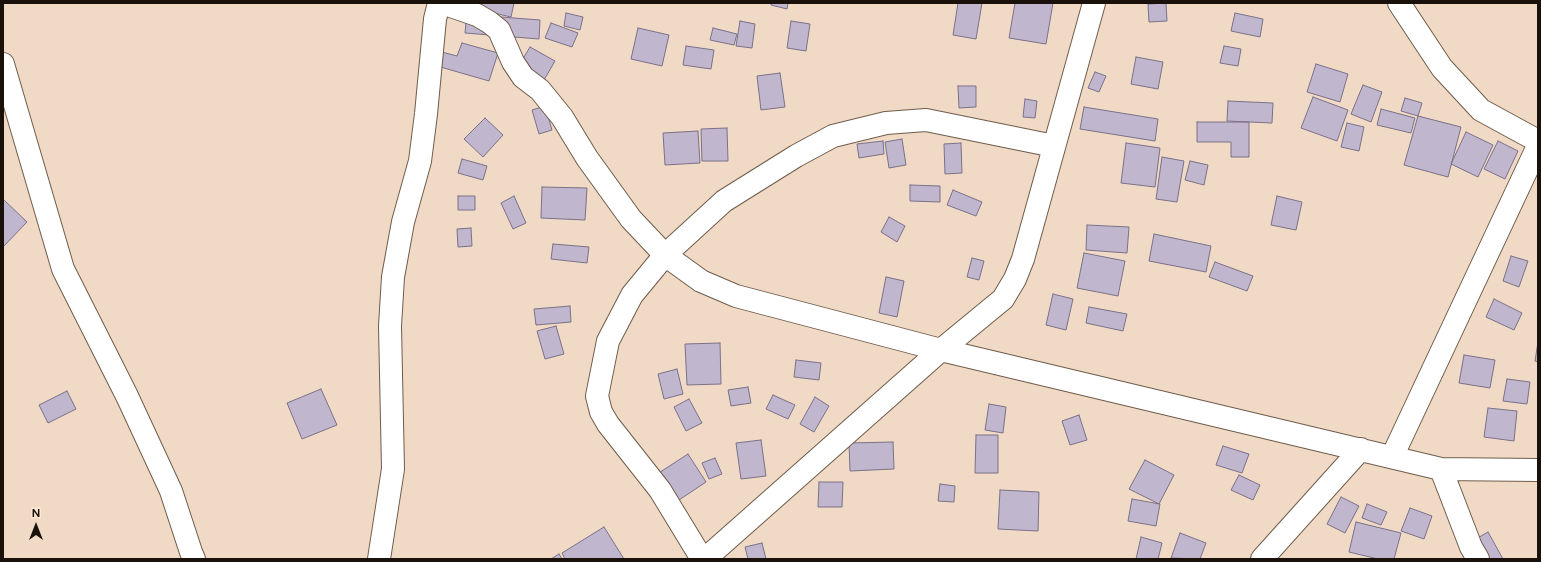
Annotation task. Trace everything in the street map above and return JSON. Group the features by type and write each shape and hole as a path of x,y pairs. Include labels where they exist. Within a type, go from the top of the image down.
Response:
{"street":[{"path":"379,559 393,469 390,334 393,277 403,222 420,161 435,19 440,3 477,15 499,30 513,62 523,77 540,90 562,117 587,158 631,219 665,255 701,281 736,296 941,350 1392,456 1441,469 1538,470"},
{"path":"705,559 941,350 1003,299 1015,279 1023,259 1094,3"},
{"path":"1399,3 1442,68 1481,110 1538,141"},
{"path":"3,64 64,270 127,396 171,491 194,559"},
{"path":"702,559 660,490 608,424 601,412 597,396 608,341 632,295 665,255 724,201 796,156 833,136 886,124 926,120 1054,146"},
{"path":"1392,456 1538,146"},
{"path":"1262,559 1361,449"},
{"path":"1441,469 1471,547 1478,559"}],"building":[{"path":"460,3 514,3 511,17 460,5"},
{"path":"771,3 788,3 787,9 771,5"},
{"path":"958,3 982,3 976,39 953,35"},
{"path":"1015,3 1053,3 1046,44 1009,38"},
{"path":"1166,3 1167,21 1149,22 1148,4"},
{"path":"467,11 488,16 540,20 539,39 465,33"},
{"path":"566,13 583,17 580,30 564,26"},
{"path":"1235,13 1263,19 1260,37 1231,31"},
{"path":"740,21 755,24 752,48 736,46"},
{"path":"791,21 810,24 806,51 787,48"},
{"path":"551,23 578,33 572,47 545,38"},
{"path":"638,28 669,35 662,66 631,59"},
{"path":"713,28 737,34 734,45 710,40"},
{"path":"462,43 498,53 489,81 430,64 434,50 457,56"},
{"path":"686,46 714,50 711,69 683,65"},
{"path":"1224,46 1241,49 1238,66 1220,63"},
{"path":"530,47 555,61 540,87 515,72"},
{"path":"1136,57 1163,62 1158,89 1131,84"},
{"path":"1316,64 1348,74 1340,102 1307,92"},
{"path":"1095,72 1106,76 1099,92 1088,88"},
{"path":"780,73 785,107 761,110 757,76"},
{"path":"1363,85 1382,92 1371,122 1351,114"},
{"path":"958,86 976,86 976,107 959,108"},
{"path":"1313,97 1348,110 1337,141 1301,128"},
{"path":"1405,98 1422,103 1418,116 1401,111"},
{"path":"1025,99 1037,101 1035,118 1023,117"},
{"path":"1228,101 1273,103 1272,123 1227,121"},
{"path":"545,106 552,130 539,134 532,110"},
{"path":"1084,107 1158,119 1155,141 1080,129"},
{"path":"1381,109 1415,118 1411,133 1377,125"},
{"path":"1418,116 1461,127 1448,177 1404,165"},
{"path":"485,118 503,135 483,157 464,139"},
{"path":"1197,122 1249,122 1249,157 1231,157 1231,142 1197,142"},
{"path":"1347,123 1364,127 1359,151 1341,147"},
{"path":"727,128 728,161 702,161 701,129"},
{"path":"698,131 700,163 665,165 663,133"},
{"path":"1466,132 1493,145 1478,177 1451,164"},
{"path":"902,139 906,165 889,168 885,142"},
{"path":"883,141 884,154 859,158 857,144"},
{"path":"1498,141 1518,151 1505,179 1484,169"},
{"path":"961,143 962,173 945,174 944,144"},
{"path":"1126,143 1160,148 1155,187 1121,183"},
{"path":"1162,157 1184,161 1177,202 1156,199"},
{"path":"462,159 487,166 483,180 458,173"},
{"path":"1190,161 1208,165 1204,185 1185,180"},
{"path":"910,185 940,186 940,202 910,201"},
{"path":"542,187 587,188 585,220 541,218"},
{"path":"953,190 982,202 976,216 947,205"},
{"path":"458,196 475,196 475,210 458,210"},
{"path":"514,196 526,223 513,229 501,203"},
{"path":"1277,196 1302,202 1296,230 1271,225"},
{"path":"3,199 27,222 3,247"},
{"path":"889,217 905,226 897,242 881,232"},
{"path":"1087,225 1129,227 1127,253 1086,250"},
{"path":"471,228 472,246 458,247 457,229"},
{"path":"1154,234 1211,246 1206,272 1149,261"},
{"path":"553,244 589,247 587,263 551,259"},
{"path":"1084,253 1125,261 1118,296 1077,288"},
{"path":"1511,256 1528,261 1519,287 1503,281"},
{"path":"972,258 984,261 979,280 967,277"},
{"path":"1215,262 1253,276 1247,291 1209,277"},
{"path":"886,277 904,281 897,317 879,313"},
{"path":"1053,294 1073,299 1066,330 1046,325"},
{"path":"1494,299 1522,313 1514,330 1486,317"},
{"path":"570,306 571,322 536,325 534,309"},
{"path":"1089,307 1127,314 1123,331 1086,323"},
{"path":"556,326 564,354 545,359 537,331"},
{"path":"1538,342 1538,362 1535,361"},
{"path":"720,343 721,384 687,385 685,344"},
{"path":"1464,355 1495,360 1490,388 1459,383"},
{"path":"796,360 821,363 819,380 794,377"},
{"path":"677,369 683,394 664,399 658,374"},
{"path":"1507,379 1530,382 1527,404 1503,401"},
{"path":"748,387 751,403 731,406 728,390"},
{"path":"321,389 337,425 302,439 287,403"},
{"path":"67,391 76,409 48,423 39,405"},
{"path":"773,395 795,405 788,419 766,409"},
{"path":"815,397 829,406 814,432 800,424"},
{"path":"689,399 702,423 686,431 674,407"},
{"path":"989,404 1006,407 1003,433 985,430"},
{"path":"1488,408 1517,411 1514,441 1484,437"},
{"path":"1079,415 1087,440 1070,445 1062,421"},
{"path":"976,435 998,435 998,473 975,473"},
{"path":"761,440 766,476 741,479 736,443"},
{"path":"893,442 894,469 850,471 849,443"},
{"path":"1223,446 1249,454 1242,473 1216,465"},
{"path":"688,454 706,482 670,506 651,478"},
{"path":"715,458 722,474 709,479 702,463"},
{"path":"1145,460 1174,475 1159,504 1129,489"},
{"path":"1239,475 1260,485 1253,500 1231,490"},
{"path":"819,482 843,482 842,507 818,507"},
{"path":"940,484 955,486 954,502 938,501"},
{"path":"1000,490 1039,492 1038,531 998,529"},
{"path":"1341,497 1359,506 1345,533 1327,524"},
{"path":"1132,499 1160,504 1156,526 1128,521"},
{"path":"1367,504 1387,512 1381,525 1362,518"},
{"path":"1410,508 1432,516 1424,539 1401,531"},
{"path":"1356,522 1401,533 1394,559 1378,559 1349,552"},
{"path":"604,527 624,559 565,559 562,553"},
{"path":"1488,532 1503,559 1478,559 1469,543"},
{"path":"1180,533 1206,543 1200,559 1171,558"},
{"path":"1141,537 1162,543 1158,559 1136,559"},
{"path":"762,543 766,559 748,559 745,547"},
{"path":"559,554 562,559 551,559"}]}
